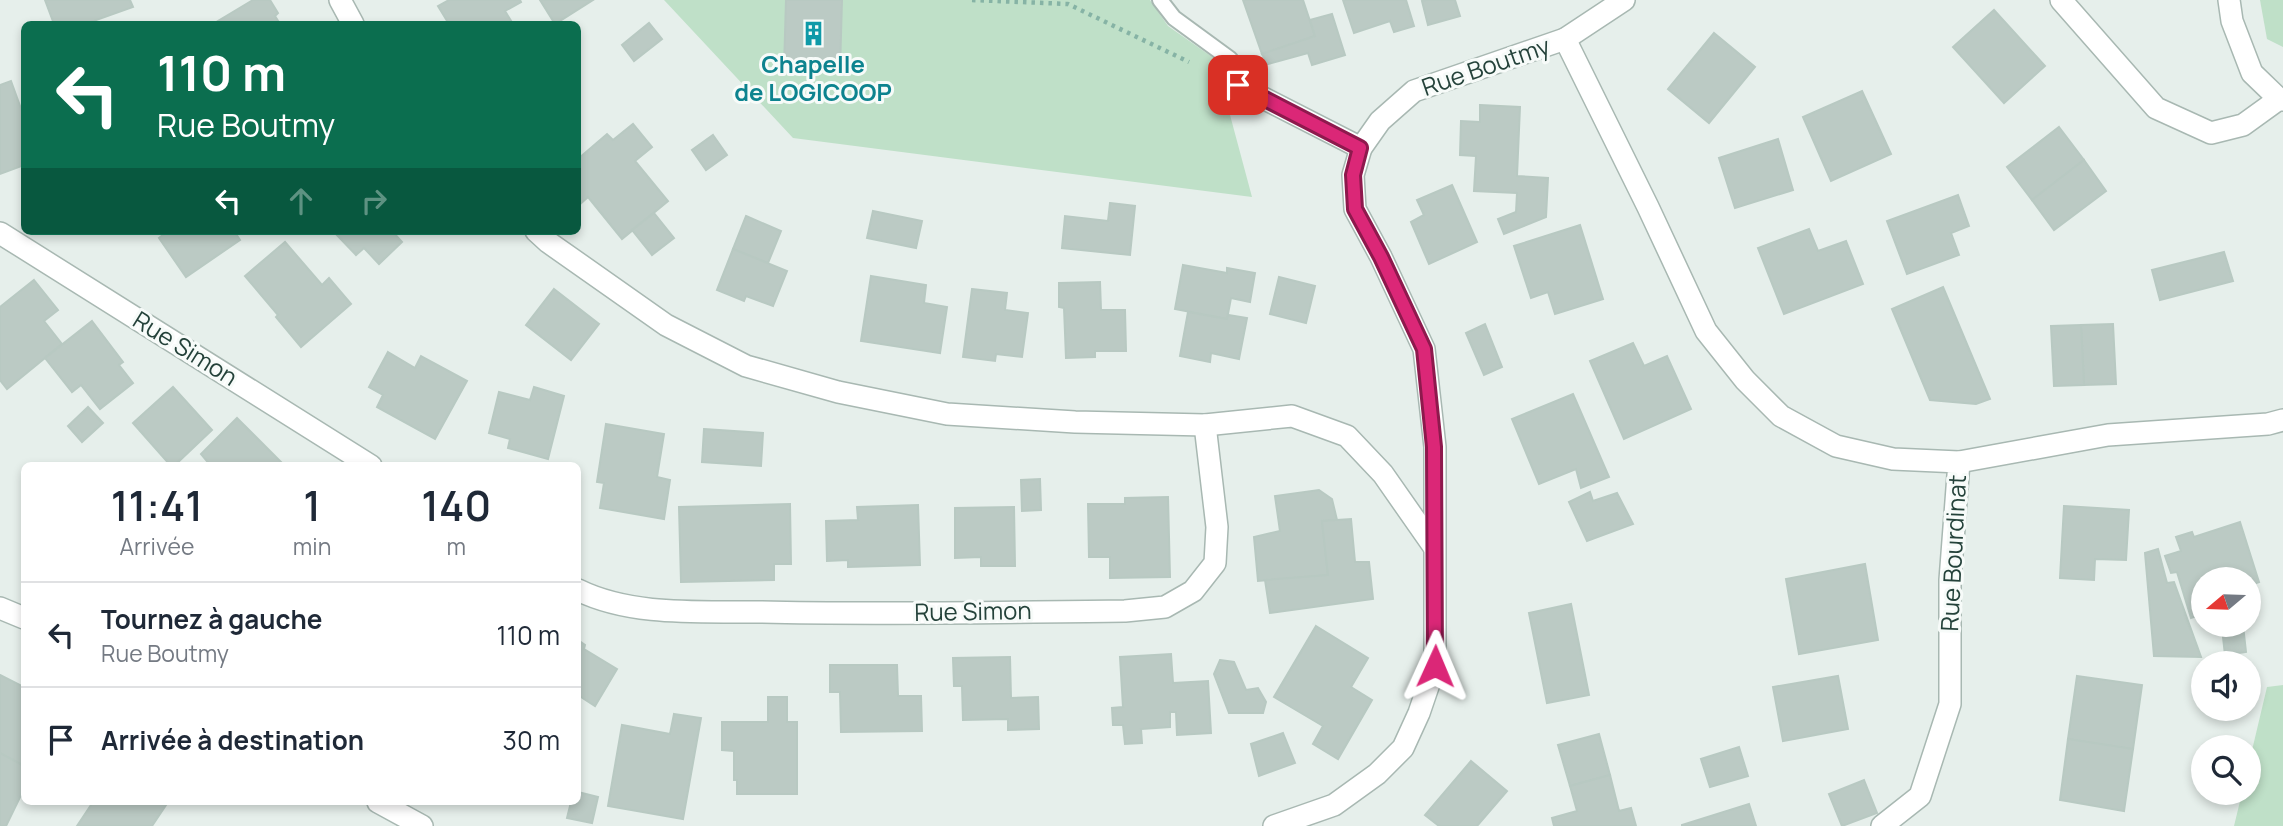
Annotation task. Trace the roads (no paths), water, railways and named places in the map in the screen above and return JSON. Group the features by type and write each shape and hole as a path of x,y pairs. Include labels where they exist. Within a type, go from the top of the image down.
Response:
{"street":[{"path":"340,0 351,21"},
{"name":"Rue Boutmy","path":"1274,826 1334,805 1377,774 1403,748 1419,713 1435,666 1434,447 1424,349 1381,257 1355,209 1353,175 1360,148 1380,121 1414,91 1565,39 1624,0"},
{"path":"2061,0 2156,108 2211,133 2243,125 2281,99 2252,73 2232,21 2229,0"},
{"name":"Rue Bourdinat","path":"1565,39 1706,331 1745,380 1781,416 1836,446 1893,458 1959,462 1950,580 1950,704 1920,796 1882,826"},
{"path":"1230,81 1360,148"},
{"name":"Rue Simon","path":"0,233 365,462"},
{"path":"540,235 666,325 746,366 838,392 947,414 1075,422 1205,425 1293,416 1347,436 1383,474 1434,547"},
{"path":"1959,462 2108,435 2268,424 2283,420"},
{"name":"Rue Simon","path":"581,592 593,598 624,605 664,610 835,614 1125,611 1165,607 1193,591 1215,563 1217,527 1205,425"},
{"path":"0,608 21,617"},
{"path":"384,805 422,826"}],"lane":[{"path":"1160,0 1174,18 1230,59 1230,81"}],"place":[{"name":"Chapelle de LOGICOOP","path":"813,34"}]}
